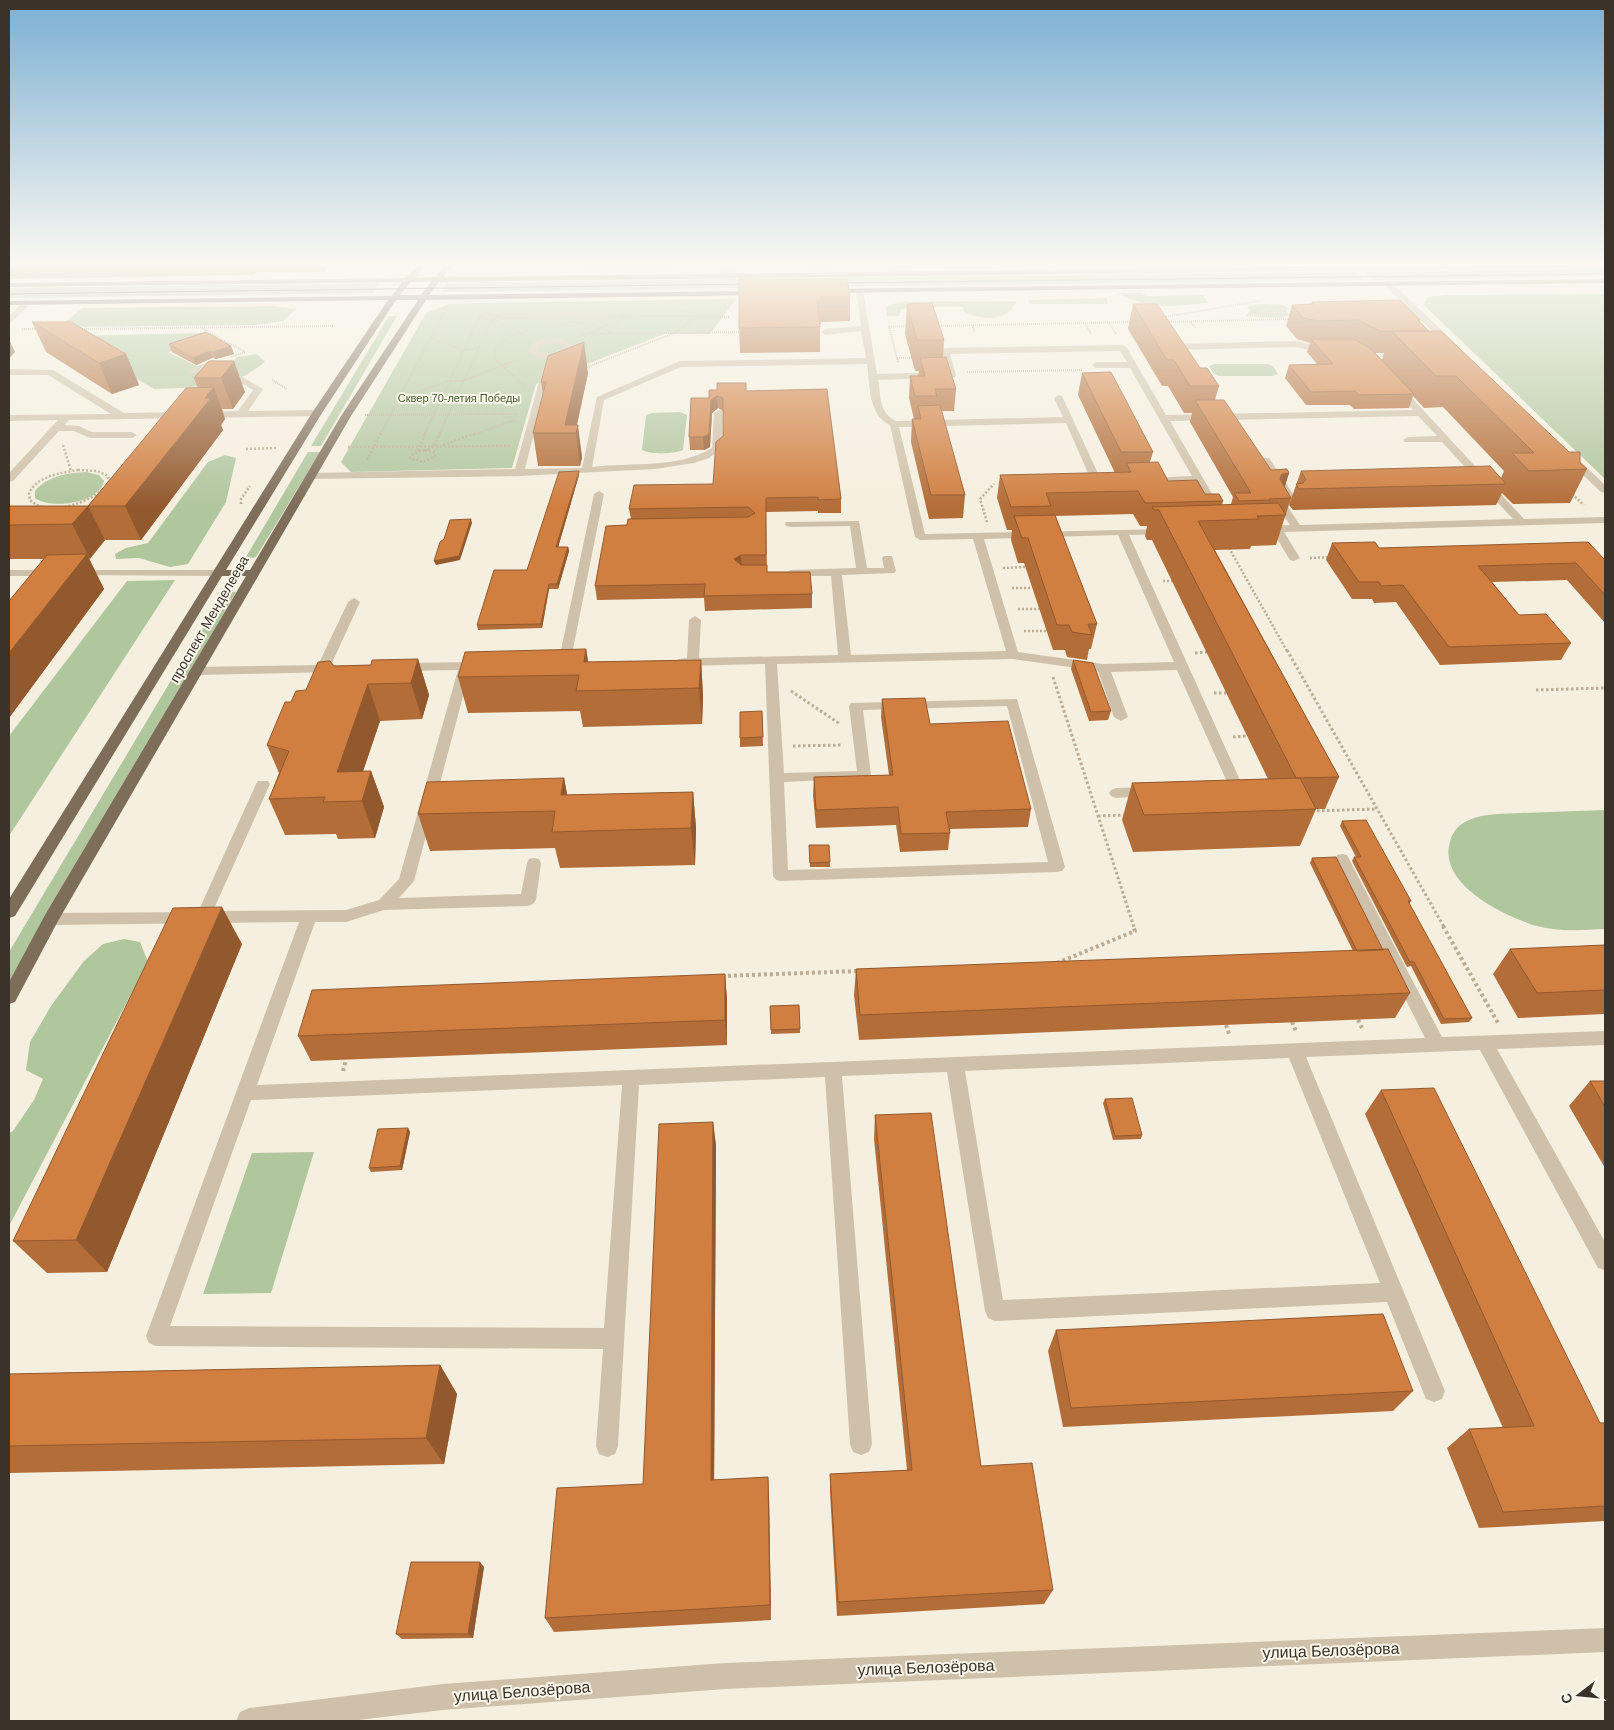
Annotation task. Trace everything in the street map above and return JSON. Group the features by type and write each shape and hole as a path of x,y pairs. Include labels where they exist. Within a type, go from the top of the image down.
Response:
{"main road":[{"name":"проспект Менделеева","path":"9,912 317,413 362,346"},
{"name":"проспект Менделеева","path":"9,998 51,919 253,572 346,416 392,346"},
{"path":"218,573 253,572"}],"street":[{"path":"536,346 532,348 534,353 543,356 561,354 568,349 568,346"},
{"path":"868,346 879,411 884,419 894,424 1069,420"},
{"path":"1174,347 1225,346"},
{"path":"1302,346 1312,348 1341,347"},
{"path":"1453,346 1456,349"},
{"path":"873,377 952,376 945,351 1124,348 1224,522"},
{"path":"586,471 600,399 680,364 870,361"},
{"path":"190,371 213,363 258,389 242,414"},
{"path":"1096,365 1133,365"},
{"path":"519,473 546,371"},
{"path":"9,372 50,372 122,416"},
{"path":"1390,379 1445,439 1472,474 1521,522"},
{"path":"1059,398 1101,482 1082,482"},
{"path":"9,418 317,413"},
{"path":"310,476 586,471 604,468 668,465 711,455 717,450 718,413"},
{"path":"1164,418 1420,413"},
{"path":"168,430 180,415"},
{"path":"9,479 66,417"},
{"path":"894,424 920,537 1180,531"},
{"path":"57,428 76,428 90,435 132,435"},
{"path":"1408,440 1445,439"},
{"path":"1563,450 1605,490"},
{"path":"1265,460 1292,500 1279,501 1296,528"},
{"path":"1140,481 1199,480"},
{"path":"564,664 597,528 599,494"},
{"path":"1247,529 1605,520"},
{"path":"790,524 855,523 862,572"},
{"path":"1276,528 1294,558"},
{"path":"1122,532 1237,789 1214,790"},
{"path":"978,536 1013,655"},
{"path":"780,574 890,571 888,558"},
{"path":"836,572 845,659"},
{"path":"9,573 218,573"},
{"path":"39,588 61,573"},
{"path":"323,669 354,602"},
{"path":"693,662 695,620"},
{"path":"673,662 1013,655 1103,668 1182,666"},
{"path":"771,660 776,747 777,778 782,876 1057,867 1012,702 856,706 864,775 777,778"},
{"path":"384,904 406,881 465,666"},
{"path":"390,668 495,666"},
{"path":"196,671 342,668"},
{"path":"1103,668 1121,717"},
{"path":"203,917 263,784"},
{"path":"1116,793 1166,791"},
{"path":"428,803 447,803"},
{"path":"1342,859 1437,1045"},
{"path":"51,919 346,916 384,904 528,900 534,863"},
{"path":"310,915 156,1336 615,1339"},
{"path":"245,1093 1605,1038"},
{"path":"1485,1043 1605,1261"},
{"path":"1295,1051 1434,1391"},
{"path":"955,1064 995,1311 1393,1292"},
{"path":"833,1069 861,1444"},
{"path":"607,1446 632,1078"},
{"name":"улица Белозёрова","path":"249,1721 443,1697 725,1676 1605,1640"}],"path":[{"path":"234,346 245,352 230,357 238,361"},
{"path":"359,476 426,346"},
{"path":"452,346 464,350 477,350"},
{"path":"418,451 432,415 466,346"},
{"path":"428,450 434,446 479,346"},
{"path":"578,371 642,346"},
{"path":"894,346 902,377"},
{"path":"398,399 448,381 462,381 534,353"},
{"path":"897,358 912,358"},
{"path":"952,373 1087,370"},
{"path":"270,380 287,389"},
{"path":"346,416 535,414"},
{"path":"428,450 434,452 435,456 422,462 410,458 412,454 418,451 428,450 535,414"},
{"path":"57,428 71,471"},
{"path":"348,447 526,445"},
{"path":"88,470 104,473 110,480 107,487 91,498 71,505 41,506 30,500 28,496 30,491 40,482 71,471 88,470"},
{"path":"992,536 980,499 994,484"},
{"path":"107,487 114,487"},
{"path":"1569,490 1590,511"},
{"path":"1228,547 1508,1042"},
{"path":"1294,558 1334,557"},
{"path":"1006,568 1025,568"},
{"path":"1012,588 1032,588"},
{"path":"1019,609 1039,609"},
{"path":"1026,631 1046,631"},
{"path":"1047,964 1057,963 1135,931 1048,660"},
{"path":"772,678 860,741"},
{"path":"1536,690 1605,688"},
{"path":"776,747 860,741"},
{"path":"1308,812 1377,809"},
{"path":"1098,816 1136,815"},
{"path":"719,976 868,970"}],"green space":[{"path":"83,346 189,346 168,352 207,371 230,367 237,357 257,354 265,362 232,382 184,388 154,389"},
{"path":"371,346 380,346 321,446 311,446"},
{"name":"Сквер 70-летия Победы","path":"407,346 634,346 536,384 512,468 351,472 341,462"},
{"path":"1466,346 1605,346 1605,479"},
{"path":"1214,364 1267,364 1273,366 1278,374 1273,376 1218,376 1213,373 1209,366"},
{"path":"680,412 687,415 683,450 651,453 642,450 646,415"},
{"path":"308,452 320,452 256,557 247,559 246,557"},
{"path":"225,455 236,458 226,502 188,564 170,567 139,558 116,559 115,554 126,548 148,543 208,462"},
{"path":"86,472 99,475 104,481 101,489 94,495 63,504 42,502 35,498 35,491 46,482 65,474"},
{"path":"175,580 9,836 9,736 127,581"},
{"path":"227,591 236,592 9,983 9,952 222,595"},
{"path":"1605,810 1605,929 1553,929 1524,922 1492,907 1463,885 1454,872 1449,857 1451,838 1456,829 1469,820 1495,814"},
{"path":"124,939 140,942 148,962 9,1226 9,1133 13,1131 34,1100 43,1079 26,1070 30,1042 51,1006 84,961 103,944"},
{"path":"314,1152 271,1293 203,1294 252,1153"}],"building":[{"path":"71,346 112,346 126,354 99,363"},
{"path":"172,346 231,346 213,352 210,351 193,358"},
{"path":"574,346 583,346 565,425 578,425 576,433 533,433 546,382 541,382 548,356"},
{"path":"1158,346 1185,346 1200,368 1207,368 1219,386 1190,386 1174,360 1167,360"},
{"path":"1317,346 1366,346 1414,394 1359,395 1355,391 1311,392 1289,365 1333,364"},
{"path":"1406,346 1457,346 1569,452 1580,452 1580,463 1587,469 1529,471 1512,453 1534,453 1456,376 1436,376"},
{"path":"946,357 956,389 935,389 937,396 915,396 910,376 925,376 920,358"},
{"path":"209,361 234,361 221,378 194,378"},
{"path":"1111,372 1153,452 1121,452 1082,373"},
{"path":"717,383 746,383 746,391 827,389 841,499 818,500 818,497 766,498 766,555 741,555 734,559 741,565 767,565 767,572 810,572 812,594 704,596 705,584 595,586 606,526 627,525 628,519 748,517 755,513 748,507 629,509 634,485 713,484 716,442 723,436 723,398 717,396 711,400 709,434 703,437 689,437 691,398 709,398 709,390 717,390"},
{"path":"214,387 205,398 211,398 125,506 88,506 186,388"},
{"path":"1195,400 1224,400 1271,470 1287,469 1289,473 1282,474 1280,479 1291,498 1239,501 1234,493 1251,493"},
{"path":"940,405 965,495 931,495 912,419 921,419 918,406"},
{"path":"1158,462 1168,481 1197,480 1205,494 1219,494 1223,501 1145,503 1138,491 1046,493 1051,506 1011,507 1000,475 1131,472 1126,463"},
{"path":"1490,466 1506,484 1299,489 1296,484 1303,483 1306,480 1301,471"},
{"path":"579,471 556,547 568,547 557,584 549,584 541,624 477,625 494,570 527,570 559,472"},
{"path":"1278,503 1286,515 1257,516 1259,519 1198,521 1339,777 1296,778 1159,510 1154,510 1152,507"},
{"path":"9,506 88,506 72,524 9,525"},
{"path":"1055,515 1097,624 1088,624 1092,635 1072,632 1069,625 1057,625 1028,538 1022,538 1014,516"},
{"path":"471,519 459,556 434,561 450,520"},
{"path":"1375,542 1379,548 1588,542 1605,560 1605,595 1576,563 1478,566 1519,615 1546,614 1571,643 1449,647 1403,585 1381,586 1379,582 1359,582 1332,543"},
{"path":"87,554 9,653 9,601 47,555"},
{"path":"586,649 584,662 701,660 699,688 576,691 579,675 458,677 465,652"},
{"path":"418,659 411,683 368,684 337,772 371,771 362,801 323,802 325,797 269,799 289,751 267,745 285,702 291,702 296,691 306,690 318,662 330,661 334,666 371,665 372,660"},
{"path":"1073,660 1093,663 1111,711 1091,712"},
{"path":"925,698 930,724 1008,721 1031,809 946,812 950,833 901,834 898,807 816,810 814,777 893,775 882,699"},
{"path":"762,711 763,737 740,738 740,712"},
{"path":"564,778 561,795 693,792 691,828 552,832 555,811 418,814 427,782"},
{"path":"1300,778 1316,809 1144,815 1132,783"},
{"path":"1366,820 1472,1018 1444,1019 1414,962 1410,962 1354,857 1361,857 1342,821"},
{"path":"809,845 829,845 830,862 810,863"},
{"path":"1336,857 1383,950 1357,951 1312,858"},
{"path":"222,907 76,1240 13,1241 173,908"},
{"path":"1605,945 1605,990 1537,993 1510,949"},
{"path":"1388,949 1410,993 860,1015 856,969"},
{"path":"725,974 725,1020 298,1036 312,990"},
{"path":"799,1005 800,1029 771,1030 770,1006"},
{"path":"1590,1081 1605,1081 1605,1107"},
{"path":"1434,1088 1600,1423 1605,1423 1605,1506 1503,1512 1469,1429 1534,1426 1381,1090"},
{"path":"1132,1098 1142,1135 1115,1136 1105,1099"},
{"path":"931,1113 981,1466 1032,1463 1053,1590 838,1602 830,1474 912,1470 875,1115"},
{"path":"713,1122 711,1480 768,1477 770,1605 545,1618 557,1488 643,1484 659,1124"},
{"path":"408,1128 400,1166 369,1168 378,1129"},
{"path":"1383,1314 1413,1391 1071,1408 1056,1330"},
{"path":"440,1365 426,1438 9,1446 9,1374"},
{"path":"411,1562 480,1562 468,1634 396,1634"}]}
